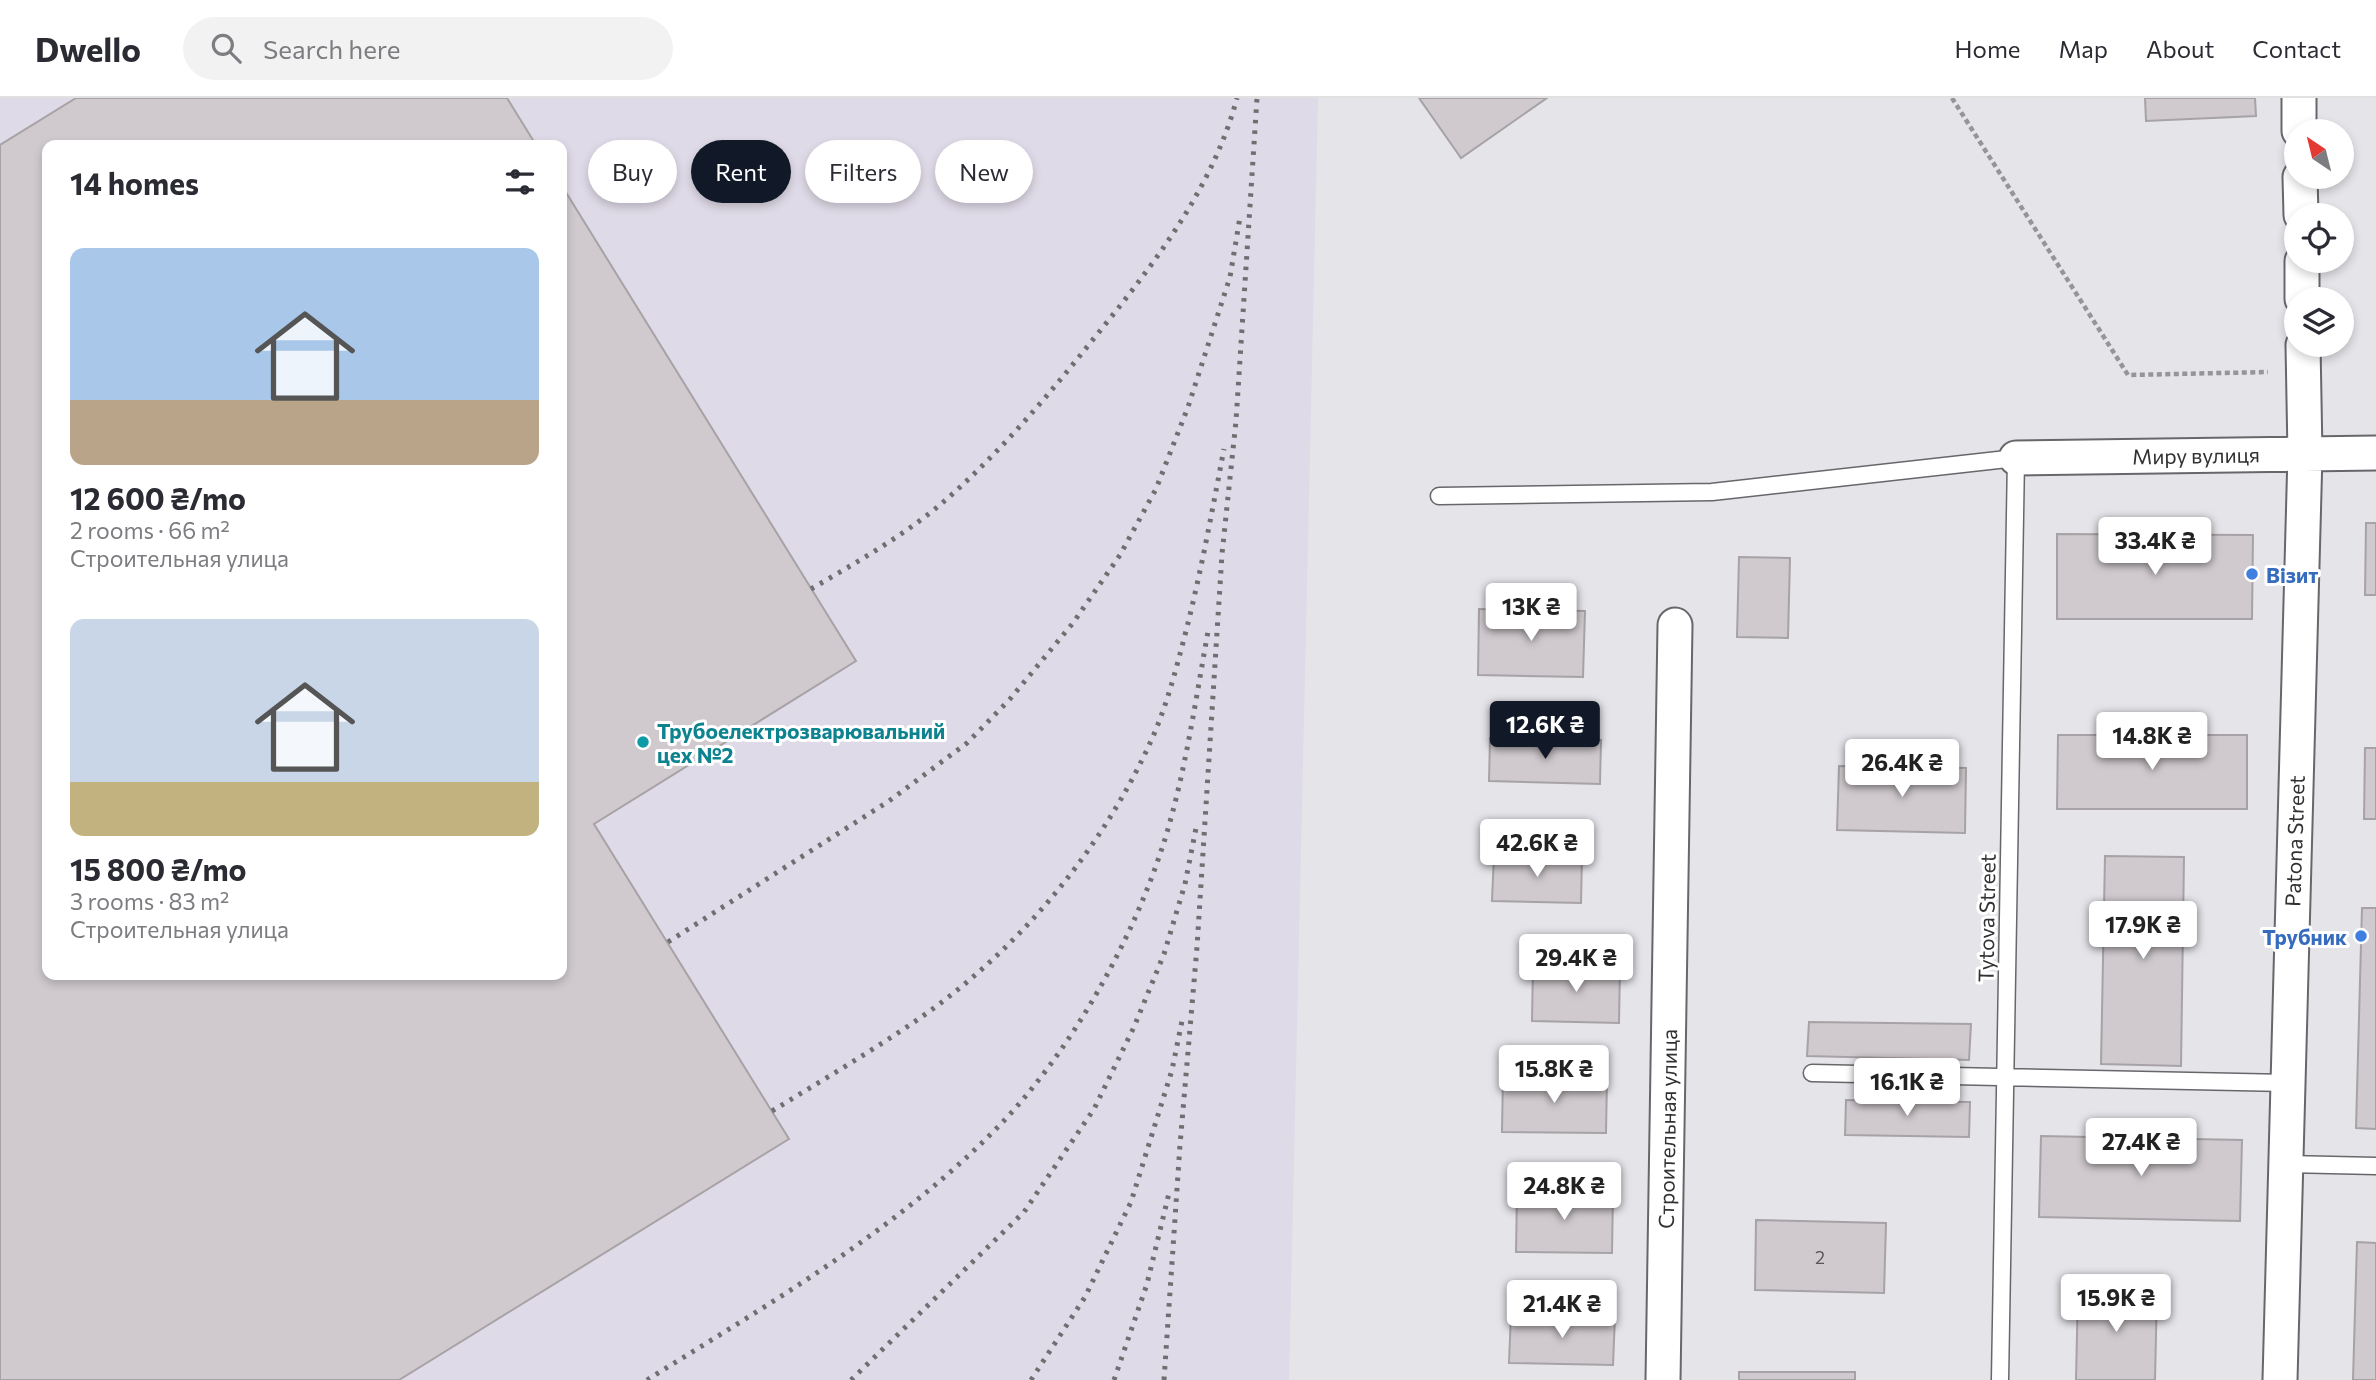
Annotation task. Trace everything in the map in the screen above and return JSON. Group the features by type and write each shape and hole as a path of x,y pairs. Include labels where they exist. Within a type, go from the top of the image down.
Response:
{"street":[{"path":"2299,98 2299,119"},
{"name":"Patona Street","path":"2280,1380 2305,454 2303,357"},
{"name":"Миру вулиця","path":"2016,458 2376,453"},
{"name":"Строительная улица","path":"1663,1380 1675,625"}],"lane":[{"path":"1439,496 1712,492 2016,458"},
{"name":"Tytova Street","path":"2000,1380 2016,458"},
{"path":"1812,1073 2287,1083"},
{"path":"2286,1164 2376,1166"}],"path":[{"path":"1952,98 2128,375 2255,372"}],"shaded area":[{"path":"0,98 1318,98 1289,1380 0,1380"}],"building":[{"name":"Трубоелектрозварювальний цех №2","path":"76,98 507,98 533,140 42,140 42,980 567,980 567,194 856,661 594,824 789,1139 399,1380 0,1380 0,145"},
{"path":"1419,98 1547,98 1461,158"},
{"path":"2145,98 2255,98 2256,116 2146,121"},
{"path":"2366,523 2376,523 2376,595 2365,595"},
{"path":"2057,534 2253,535 2252,619 2057,619"},
{"path":"1739,557 1790,558 1788,638 1737,637"},
{"path":"1479,609 1585,611 1583,677 1478,675"},
{"path":"2058,735 2247,735 2247,809 2057,809"},
{"path":"1490,738 1601,740 1600,784 1489,781"},
{"path":"2365,748 2376,748 2376,819 2364,819"},
{"path":"1839,766 1966,768 1965,833 1837,830"},
{"path":"1494,854 1582,856 1581,903 1492,901"},
{"path":"2105,856 2184,857 2181,1066 2101,1064"},
{"path":"2362,908 2376,908 2376,1129 2356,1128"},
{"path":"1533,965 1620,966 1619,1023 1532,1021"},
{"path":"1809,1022 1971,1024 1969,1060 1807,1056"},
{"path":"1503,1076 1607,1078 1606,1133 1502,1132"},
{"path":"1846,1100 1970,1102 1969,1137 1845,1135"},
{"path":"2041,1136 2242,1140 2240,1221 2039,1217"},
{"path":"1517,1191 1613,1192 1612,1253 1516,1252"},
{"path":"1756,1220 1886,1223 1884,1293 1755,1290"},
{"path":"2357,1242 2376,1243 2376,1380 2353,1380"},
{"path":"2078,1288 2157,1290 2155,1380 2076,1380"},
{"path":"1511,1314 1615,1316 1613,1365 1509,1363"},
{"path":"1739,1372 1855,1372 1855,1380 1739,1380"}],"railway":[{"path":"811,589 916,524 987,462 1040,403 1136,286 1177,227 1212,165 1237,98"},
{"path":"1164,1380 1197,947 1222,554 1236,421 1257,98"},
{"path":"668,942 889,801 967,743 1010,699 1073,623 1120,555 1156,489 1188,407 1230,277 1240,217"},
{"path":"772,1111 920,1018 991,961 1054,895 1108,821 1131,782 1164,708 1193,600 1224,449"},
{"path":"647,1380 828,1265 915,1202 995,1130 1049,1067 1117,956 1152,878 1179,787 1209,626"},
{"path":"851,1380 1024,1212 1094,1109 1134,1027 1164,954 1185,884 1197,823"},
{"path":"1031,1380 1085,1297 1131,1202 1172,1070 1183,1016"},
{"path":"1114,1380 1147,1284 1170,1189"}],"place":[{"name":"Візит","path":"2252,574"},
{"name":"Трубоелектрозварювальний цех №2","path":"643,742"},
{"name":"Трубник","path":"2361,936"}]}
